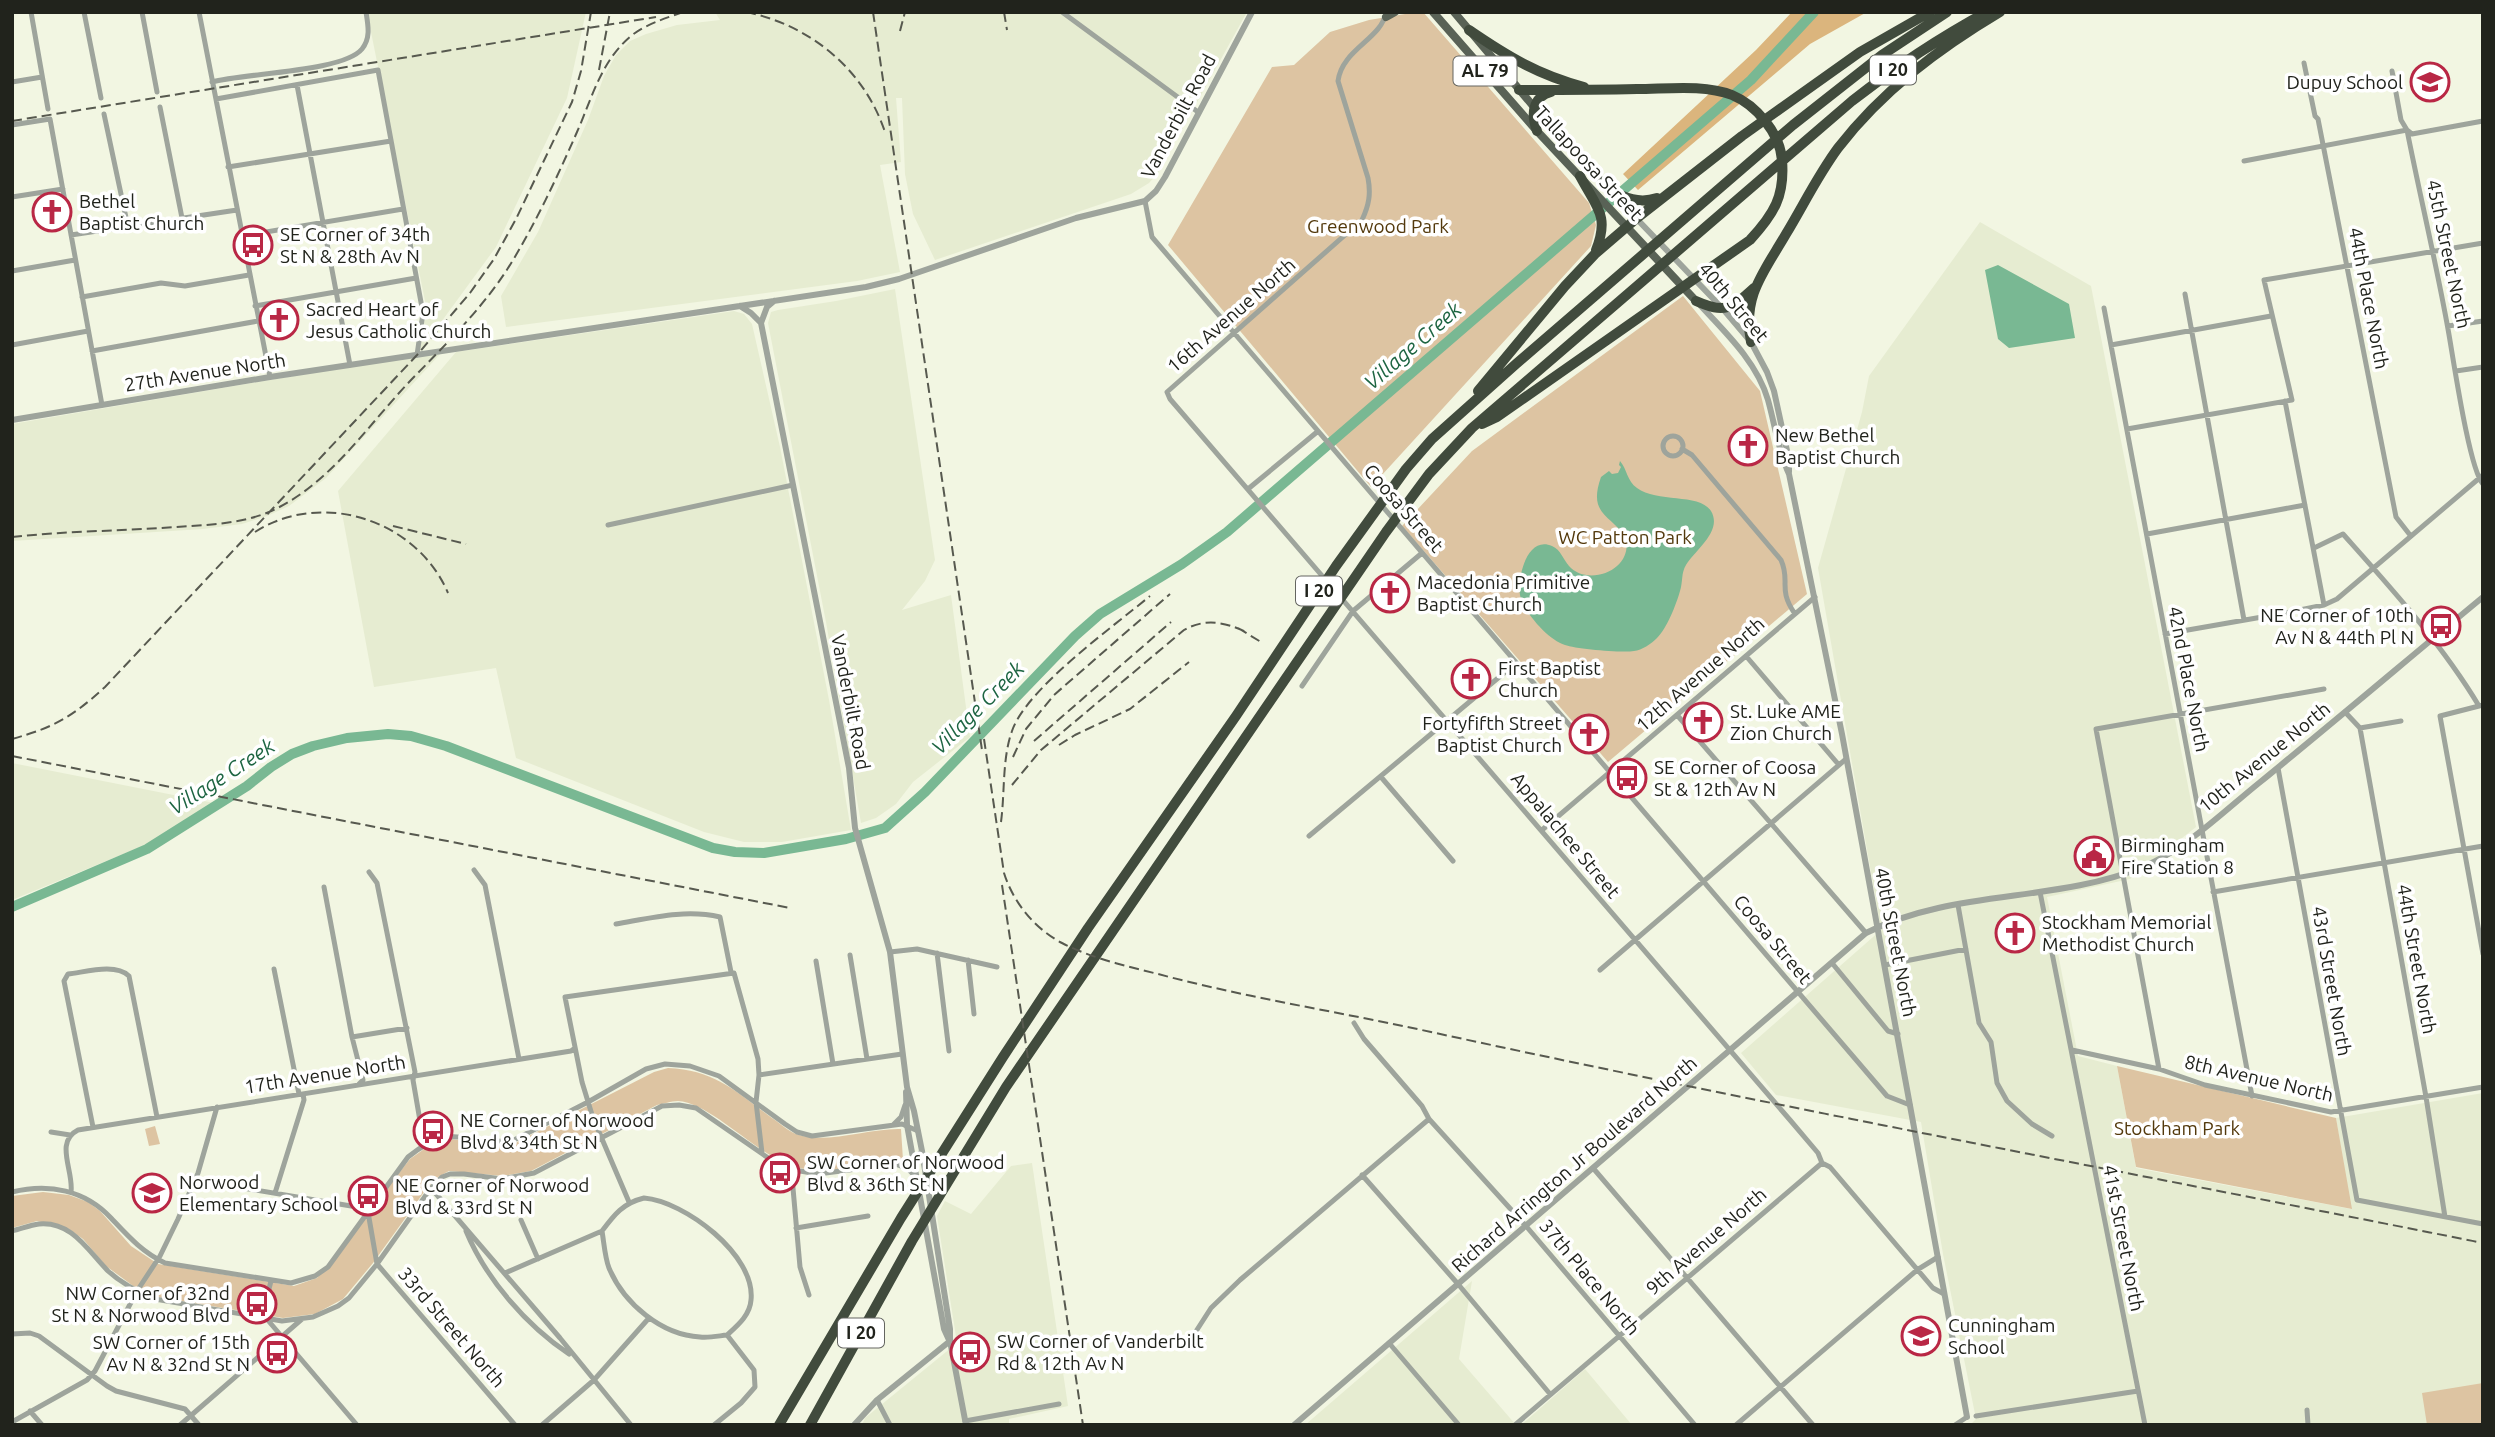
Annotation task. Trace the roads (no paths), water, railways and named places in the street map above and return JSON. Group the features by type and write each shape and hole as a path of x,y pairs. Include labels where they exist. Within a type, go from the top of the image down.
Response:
{"highway":[{"path":"1448,425 1595,254 1626,227 1784,105 1860,52 1930,12"},
{"name":"I 20","path":"777,1425 947,1143 1003,1057 1331,573 1406,469 1448,425 1793,125 1882,55 1947,12"},
{"name":"I 20","path":"810,1425 912,1241 1006,1087 1429,474 1472,428 1881,78 1946,34 1986,12"},
{"path":"1696,301 1714,309 1723,309 1737,304 1754,288 1821,174 1861,121 1887,93 1920,66 1951,42 2000,12"},
{"path":"1469,30 1530,69 1560,81 1598,90"},
{"path":"1472,428 1497,417 1751,240 1771,218 1780,197 1782,151 1755,109 1720,92 1700,89 1519,90"},
{"path":"1537,131 1533,120 1534,108 1540,97 1558,90"},
{"path":"1580,176 1596,199 1603,221 1602,236 1595,254"},
{"path":"1608,188 1623,200 1648,201 1682,183"},
{"path":"1751,342 1747,316 1754,288"}],"main road":[{"path":"1386,15 1395,12"},
{"name":"Tallapoosa Street","path":"1454,12 1534,108 1608,188"},
{"name":"Tallapoosa Street","path":"1432,13 1580,176"},
{"name":"Tallapoosa Street","path":"1596,199 1612,211 1696,301"}],"street":[{"path":"30,12 48,109"},
{"path":"84,12 101,98"},
{"path":"142,12 157,92"},
{"path":"199,12 270,377"},
{"path":"212,82 350,58 356,55 366,42 366,12"},
{"path":"1062,12 1198,112"},
{"name":"Vanderbilt Road","path":"778,299 866,287 899,279 1076,218 1145,201 1166,177 1252,12"},
{"name":"16th Avenue North","path":"1167,392 1362,220 1369,205 1369,185 1338,81 1344,62 1386,15"},
{"name":"44th Place North","path":"2304,64 2323,146 2396,517 2410,535"},
{"path":"216,99 378,70 423,313 416,355"},
{"name":"45th Street North","path":"2392,71 2481,479"},
{"path":"12,82 42,78"},
{"path":"297,85 350,365"},
{"path":"159,107 182,218"},
{"path":"104,114 128,226"},
{"path":"12,125 50,119 102,405"},
{"path":"2244,161 2406,130 2412,134 2483,121"},
{"path":"228,167 391,141"},
{"path":"12,197 63,189"},
{"name":"Tallapoosa Street","path":"1623,200 1637,218"},
{"name":"Coosa Street","path":"1145,201 1152,237 1234,334 1887,1096 1910,1105"},
{"path":"242,236 403,209"},
{"path":"71,235 237,210"},
{"name":"40th Street","path":"1637,218 1723,309 1758,353 1774,391 1789,460 1788,474"},
{"path":"2324,605 2264,281 2483,243"},
{"path":"12,271 75,260"},
{"path":"82,297 161,283 185,286 250,275"},
{"path":"256,306 416,278"},
{"path":"2185,294 2244,620"},
{"path":"739,305 761,323 767,307 778,299"},
{"name":"27th Avenue North","path":"12,420 270,377 778,299"},
{"name":"40th Street","path":"1696,301 1758,376 1768,399 1782,460 1788,474"},
{"name":"42nd Place North","path":"2104,308 2252,1096"},
{"path":"2111,345 2272,316"},
{"path":"92,351 258,321"},
{"path":"2448,326 2483,321"},
{"name":"Vanderbilt Road","path":"761,323 849,768 855,828 890,952 907,1087 922,1151 950,1341 966,1423"},
{"path":"12,345 88,331"},
{"path":"2456,371 2483,367"},
{"name":"Appalachee Street","path":"1167,392 1170,399 1818,1153 1822,1163 1830,1167 1933,1288 1944,1294"},
{"path":"2127,429 2288,401"},
{"path":"1250,491 1319,434"},
{"path":"1682,449 1692,455 1781,560 1785,598 1796,614"},
{"name":"40th Street North","path":"1788,474 1846,759 1967,1417"},
{"path":"2165,634 2324,605 2337,598 2481,479"},
{"path":"608,525 793,485"},
{"path":"2147,534 2305,506"},
{"path":"2314,548 2343,534 2462,677 2481,705 2450,711 2440,716 2483,954"},
{"path":"1302,686 1353,611 1422,553"},
{"name":"12th Avenue North","path":"1542,830 1815,597"},
{"name":"10th Avenue North","path":"1876,928 1958,905 2040,892 2122,874 2162,858 2278,768 2483,597"},
{"path":"1746,656 1839,765"},
{"path":"1309,836 1516,663"},
{"path":"2159,1069 2096,729 2324,689"},
{"path":"2345,712 2360,728 2401,721"},
{"path":"1677,715 1866,933"},
{"name":"44th Street North","path":"2360,728 2445,1217"},
{"path":"1600,970 1846,759"},
{"name":"43rd Street North","path":"2278,768 2357,1200 2445,1217"},
{"path":"1381,777 1453,861"},
{"path":"2213,892 2483,846"},
{"path":"474,870 485,885 519,1059"},
{"path":"369,872 377,883 407,1028 424,1144"},
{"path":"324,887 352,1037 363,1080 359,1084"},
{"name":"41st Street North","path":"2040,892 2145,1425"},
{"path":"1958,905 1979,1023 1991,1042 1997,1083 2007,1101 2032,1124 2052,1136"},
{"path":"616,924 675,914 702,913 720,917 731,972 734,973 758,1059 756,1102 762,1153"},
{"name":"Richard Arrington Jr Boulevard North","path":"1294,1425 1866,933 1876,928"},
{"path":"890,952 917,949 997,967"},
{"path":"1885,965 1966,949"},
{"path":"937,953 949,1051"},
{"path":"850,955 867,1059"},
{"path":"968,960 974,1014"},
{"path":"816,961 833,1064"},
{"path":"1832,963 1888,1031 1898,1034"},
{"path":"274,969 301,1094 301,1109 275,1193"},
{"path":"93,1127 64,981 68,974 103,970 125,972 129,976 158,1117"},
{"path":"629,1202 600,1138 588,1102 565,997 734,973"},
{"name":"37th Place North","path":"1354,1023 1426,1111 1429,1119 1526,1226 1695,1425"},
{"path":"352,1037 407,1028"},
{"name":"17th Avenue North","path":"70,1135 93,1127 575,1048"},
{"name":"8th Avenue North","path":"2072,1050 2159,1069 2204,1085 2331,1112 2483,1087"},
{"path":"759,1075 902,1054"},
{"path":"12,1192 41,1187 71,1192 100,1207 131,1241 165,1263 291,1283 315,1276 328,1267 408,1157 424,1144 460,1135 501,1142 514,1140 646,1069 665,1065 690,1066 719,1076 797,1132 812,1136 892,1125 907,1125 918,1131"},
{"name":"Vanderbilt Road","path":"907,1087 907,1125 915,1176 944,1329 950,1341"},
{"path":"892,1125 901,1117 906,1102"},
{"path":"12,1231 38,1224 53,1226 72,1233 106,1270 137,1291 176,1303 282,1321 302,1319 338,1306 357,1290 430,1188 442,1177 450,1174 502,1179 524,1176 547,1167 662,1106 695,1108 762,1153 794,1170 818,1174 895,1164 913,1160 922,1151"},
{"path":"12,1422 87,1380 91,1375 137,1291 158,1259 195,1180 217,1107"},
{"path":"1193,1336 1211,1308 1429,1119"},
{"path":"51,1132 70,1135 66,1144 71,1192"},
{"name":"9th Avenue North","path":"1515,1425 1822,1163"},
{"path":"895,1164 908,1169 915,1176"},
{"path":"1593,1168 1813,1425"},
{"path":"794,1170 792,1177 800,1268 809,1294"},
{"path":"1362,1175 1550,1394"},
{"path":"195,1180 363,1208 368,1212"},
{"path":"430,1188 505,1273 631,1425"},
{"path":"505,1273 602,1231 629,1202 644,1198 656,1199 692,1215 719,1237 738,1261 750,1282 751,1300 747,1315 727,1335 703,1338 670,1329 649,1318 630,1299 609,1268 602,1231"},
{"name":"33rd Street North","path":"368,1212 377,1264 515,1425"},
{"path":"796,1227 868,1216"},
{"path":"2445,1217 2483,1224"},
{"path":"521,1220 538,1259"},
{"path":"464,1227 481,1260 507,1295 538,1329 574,1357"},
{"path":"1736,1425 1917,1270 1938,1257"},
{"path":"263,1317 271,1281"},
{"path":"263,1317 357,1425"},
{"path":"542,1425 594,1380 649,1318"},
{"path":"180,1425 302,1319"},
{"path":"12,1334 30,1333 39,1336 116,1391 185,1409 199,1425"},
{"path":"714,1425 741,1403 755,1387 754,1370 727,1335"},
{"path":"854,1425 877,1400 950,1341"},
{"path":"1389,1343 1460,1425"},
{"path":"1976,1416 2138,1391"},
{"path":"877,1400 890,1425"},
{"path":"966,1423 1059,1404"},
{"path":"2307,1410 2308,1425"},
{"path":"30,1412 42,1425"},
{"path":"1955,1425 1967,1417"}],"waterway":[{"name":"Village Creek","path":"12,907 147,849 247,786 292,754 347,738 388,734 411,736 446,746 713,848 764,853 846,839 885,828 925,792 1075,636 1100,614 1182,564 1227,532 1751,80 1814,12"}],"railway":[{"path":"12,739 62,720 105,687 417,355 470,293 494,259 516,219 572,102 581,71 591,12"},
{"path":"599,70 610,12"},
{"path":"12,537 200,526 235,521 269,512 310,487 346,454 494,289 548,194 598,81 612,57 637,32 683,12"},
{"path":"746,12 792,27 832,53 863,88 876,109 885,132"},
{"path":"873,12 982,750"},
{"path":"900,31 905,12"},
{"path":"1004,12 1007,30"},
{"path":"12,121 656,17"},
{"path":"255,532 281,519 309,513 337,513 365,519 391,530 414,547 434,568 448,593"},
{"path":"393,526 466,544"},
{"path":"1013,757 1026,729 1054,695 1170,594"},
{"path":"1001,822 1007,753 1012,731 1020,714 1052,678 1150,596"},
{"path":"1034,741 1171,622"},
{"path":"1012,785 1041,750 1184,630 1200,624 1215,623 1246,632"},
{"path":"1238,628 1261,642"},
{"path":"1059,745 1130,709 1189,662"},
{"path":"984,739 1004,873 1013,894 1026,914 1052,937 1097,957 1226,990 1694,1087 2483,1243"},
{"path":"12,756 790,908"},
{"path":"1002,885 1083,1425"}],"place":[{"name":"Dupuy School","path":"2430,82"},
{"name":"Bethel Baptist Church","path":"52,212"},
{"name":"SE Corner of 34th St N & 28th Av N","path":"253,245"},
{"name":"Sacred Heart of Jesus Catholic Church","path":"279,320"},
{"name":"New Bethel Baptist Church","path":"1748,446"},
{"name":"Macedonia Primitive Baptist Church","path":"1390,593"},
{"name":"NE Corner of 10th Av N & 44th Pl N","path":"2441,626"},
{"name":"First Baptist Church","path":"1471,679"},
{"name":"St. Luke AME Zion Church","path":"1703,722"},
{"name":"Fortyfifth Street Baptist Church","path":"1589,734"},
{"name":"SE Corner of Coosa St & 12th Av N","path":"1627,778"},
{"name":"Birmingham Fire Station 8","path":"2094,856"},
{"name":"Stockham Memorial Methodist Church","path":"2015,933"},
{"name":"NE Corner of Norwood Blvd & 34th St N","path":"433,1131"},
{"name":"SW Corner of Norwood Blvd & 36th St N","path":"780,1173"},
{"name":"Norwood Elementary School","path":"152,1193"},
{"name":"NE Corner of Norwood Blvd & 33rd St N","path":"368,1196"},
{"name":"NW Corner of 32nd St N & Norwood Blvd","path":"257,1304"},
{"name":"Cunningham School","path":"1921,1336"},
{"name":"SW Corner of Vanderbilt Rd & 12th Av N","path":"970,1352"},
{"name":"SW Corner of 15th Av N & 32nd St N","path":"277,1353"}],"park label":[{"name":"Greenwood Park","path":"1378,226"},
{"name":"WC Patton Park","path":"1625,537"},
{"name":"Stockham Park","path":"2177,1128"}]}
